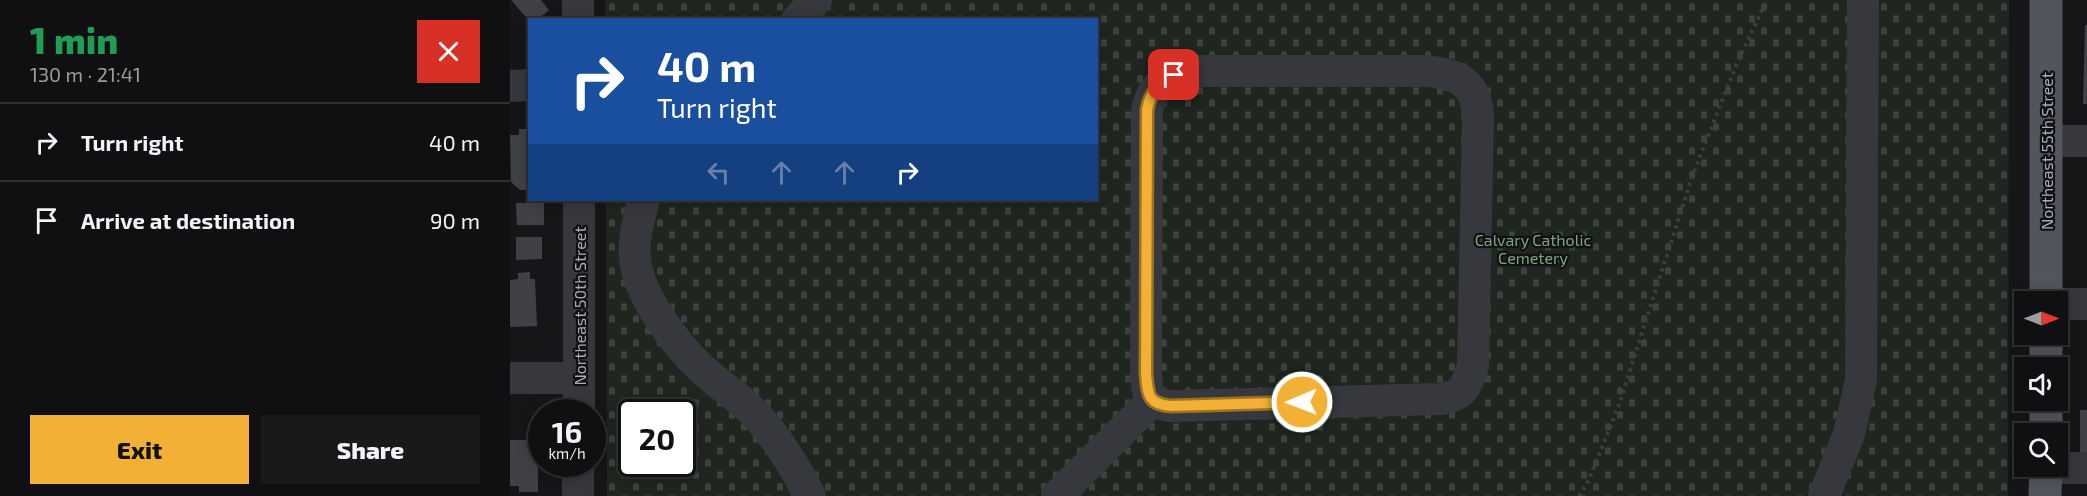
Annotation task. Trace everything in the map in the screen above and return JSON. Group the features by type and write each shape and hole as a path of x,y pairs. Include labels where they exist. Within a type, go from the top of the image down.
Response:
{"main road":[{"name":"Northeast 55th Street","path":"2046,0 2046,291"}],"street":[{"path":"578,0 578,18"},
{"path":"798,18 816,0"},
{"path":"1824,496 1849,434 1861,380 1863,0"},
{"path":"1185,71 1427,71 1452,75 1463,81 1476,99 1478,117 1473,365 1464,388 1457,395 1441,399 1171,406 1152,401 1146,374 1146,127 1149,99 1154,90 1165,80 1185,71"},
{"path":"510,86 528,85"},
{"path":"2046,141 2087,141"},
{"name":"Northeast 50th Street","path":"579,201 579,399"},
{"path":"644,201 635,241 635,258 638,275 653,307 676,343 703,370 733,393 757,416 780,443 810,496"},
{"path":"2068,304 2087,304"},
{"path":"510,378 579,378"},
{"path":"1057,496 1152,401"},
{"path":"2068,472 2087,468"},
{"path":"578,477 578,496"}],"path":[{"path":"1579,496 1589,480 1619,405 1692,177 1737,63 1767,0"}],"green space":[{"name":"Calvary Catholic Cemetery","path":"605,0 2009,0 2008,496 607,496 606,201 1098,201 1098,18 605,18"}],"building":[{"path":"511,0 541,0 549,10 539,18 528,20"},
{"path":"2085,25 2087,25 2087,104 2083,104"},
{"path":"519,129 528,129 528,190 520,190 511,182 510,135 519,135"},
{"path":"516,203 544,203 544,225 517,225"},
{"path":"516,237 542,237 542,259 516,260"},
{"path":"530,272 530,279 535,279 537,326 510,327 510,280 518,279 518,273"},
{"path":"2080,410 2087,410 2087,465 2080,465"},
{"path":"510,440 528,440 528,477 538,477 538,492 519,492 519,486 510,486"}],"route":[{"path":"1174,75 1154,90 1147,110 1146,374 1149,395 1152,401 1171,406 1302,402"}]}
